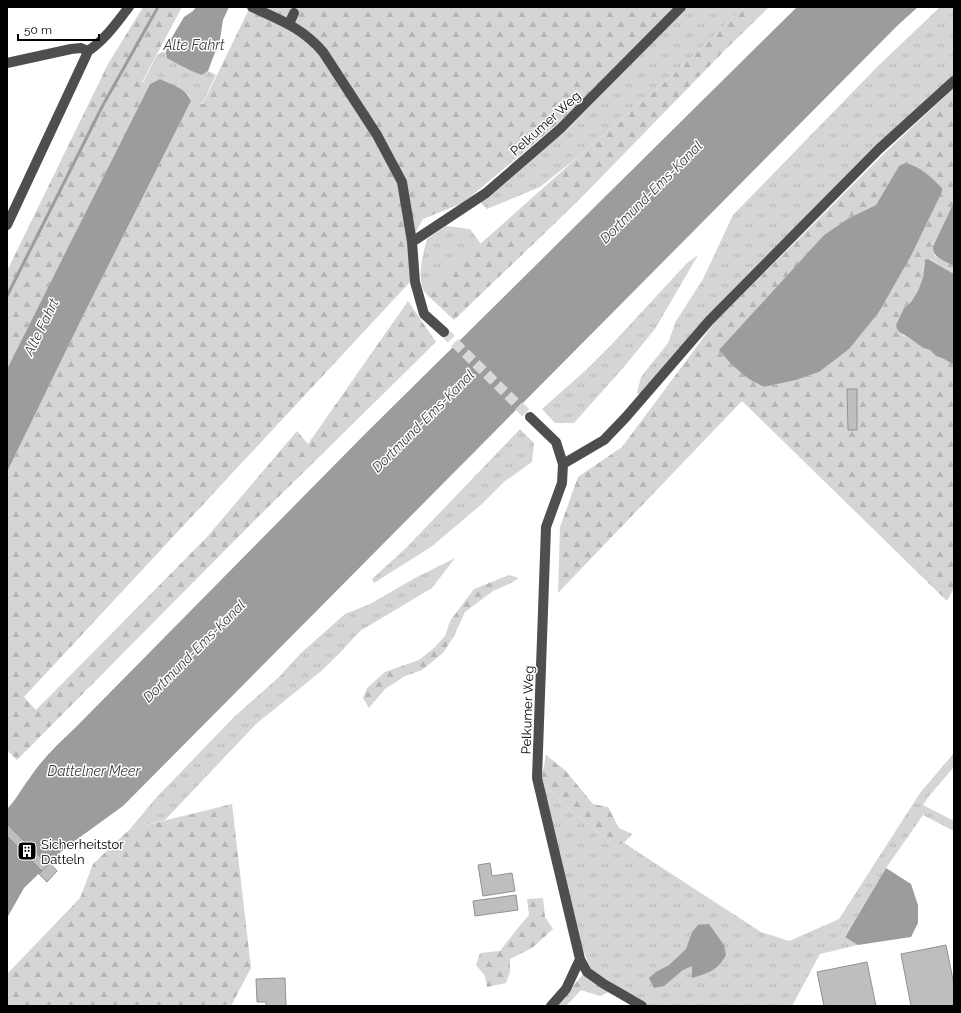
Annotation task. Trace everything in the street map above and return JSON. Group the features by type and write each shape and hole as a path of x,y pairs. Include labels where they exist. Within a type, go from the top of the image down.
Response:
{"street":[{"path":"7,225 88,51 96,46 129,7"},
{"path":"252,7 305,33 323,52 377,135 402,182 412,242 415,282 424,314 444,332"},
{"name":"Pelkumer Weg","path":"412,242 486,193 560,130 681,7"},
{"path":"289,24 294,14"},
{"path":"7,63 71,49 81,48 88,51"},
{"path":"563,464 604,440 626,417 709,321 879,149 954,80"},
{"name":"Pelkumer Weg","path":"530,417 556,442 563,464 562,483 546,527 537,778 580,959"},
{"path":"552,1006 566,989 580,959"},
{"path":"580,959 587,972 604,984 642,1006"}],"green space":[{"path":"143,7 182,7 142,82 150,84 7,369 7,271 108,64"},
{"path":"250,7 676,7 556,125 463,203 423,219 408,246 410,282 24,697 36,710 207,537 297,431 308,444 408,301 436,342 257,518 17,760 7,750 7,472 83,316 191,101 203,104"},
{"path":"687,7 744,7 673,75 579,156 540,187 487,209 480,202 567,130"},
{"path":"744,7 769,7 578,201 454,320 425,293 579,156 673,75"},
{"path":"940,7 954,7 954,75 876,146 640,395 637,393 641,377 668,343 676,321 703,279 733,215 878,66"},
{"path":"162,52 166,52 168,58 186,69 202,75 208,71 216,75 203,103 196,104 191,101 189,95 160,79 150,84 143,82 157,55"},
{"path":"954,88 954,202 933,245 935,256 954,266 954,274 929,259 924,263 923,277 918,291 911,302 904,308 896,325 899,332 904,336 908,337 923,348 930,350 936,356 954,363 954,588 947,601 742,401 558,593 560,527 578,477 622,447 715,322 888,150","holes":["899,166 942,188 942,192 911,256 879,312 819,372 796,380 764,387 732,365 720,350 824,235 849,218 876,205"]},
{"path":"446,226 470,229 481,244 425,293 421,281 421,266 427,239"},
{"path":"698,255 655,329 623,368 574,423 555,423 542,409 586,370 687,263"},
{"path":"520,429 534,443 532,462 505,481 483,503 431,547 374,583 372,579 406,548"},
{"path":"455,558 432,588 360,631 320,672 256,724 165,820 130,829 155,799 234,717 278,678 301,653 345,614 370,604 415,578"},
{"path":"509,575 519,578 493,591 465,612 454,636 443,653 422,670 405,676 385,689 369,708 363,698 367,688 385,672 419,660 434,648 445,636 450,621 474,589"},
{"path":"954,753 954,767 923,805 954,821 954,831 923,815 886,868 845,936 858,945 820,954 792,1006 647,1006 591,969 583,950 541,781 573,812 615,846 624,843 761,932 789,941 839,919 920,793"},
{"path":"546,755 565,770 593,804 608,807 619,828 632,834 624,843 615,846 573,812 541,781"},
{"path":"232,804 251,968 231,1006 7,1006 7,974 80,898 93,864 130,829"},
{"path":"543,898 545,917 553,929 532,948 510,959 510,972 506,983 487,987 485,976 476,965 480,953 500,951 529,915 527,899"},
{"path":"584,973 611,991 600,996 581,990 566,1006 556,1006"}],"water":[{"name":"Alte Fahrt","path":"196,7 229,7 223,20 220,39 208,71 202,75 167,58 166,52 168,44 184,17"},
{"name":"Dattelner Meer","path":"797,7 918,7 898,25 123,806 65,848 24,888 7,918 7,809 45,758 367,432"},
{"path":"160,79 182,90 191,101 83,316 7,472 7,369 150,84"},
{"path":"905,163 925,172 942,188 942,192 911,256 879,312 849,349 819,372 796,380 764,387 749,379 732,365 719,350 824,235 849,218 876,205 899,166"},
{"path":"954,202 954,266 943,261 937,256 933,250 933,246"},
{"path":"928,259 954,274 954,363 936,356 930,350 923,348 899,332 896,325 904,308 911,302 918,291 923,277 925,260"},
{"path":"886,868 911,884 918,905 918,923 911,937 858,945 845,937"},
{"path":"709,924 724,945 726,955 720,964 708,972 692,978 692,966 683,970 664,986 654,988 649,978 656,972 669,965 686,949 692,932 698,925"}],"building":[{"path":"847,389 857,389 857,430 848,430"},
{"name":"Sicherheitstor Datteln","path":"7,824 48,865 42,871 7,836"},
{"path":"50,863 57,871 47,882 39,874"},
{"path":"490,863 492,876 512,873 515,891 483,896 478,865"},
{"path":"516,895 518,910 475,916 473,901"},
{"path":"946,945 954,985 954,1006 911,1006 901,954"},
{"path":"867,962 876,1006 824,1006 817,972"},
{"path":"285,978 286,1006 266,1006 266,1002 257,1002 256,979"}],"waterway":[{"path":"7,296 103,105 158,7"}],"tunnel":[{"path":"444,332 530,417"}],"place":[{"name":"Sicherheitstor Datteln","path":"27,851"}],"water label":[{"name":"Dortmund-Ems-Kanal","path":"651,192"},
{"name":"Dortmund-Ems-Kanal","path":"423,421"},
{"name":"Dortmund-Ems-Kanal","path":"194,651"}]}
